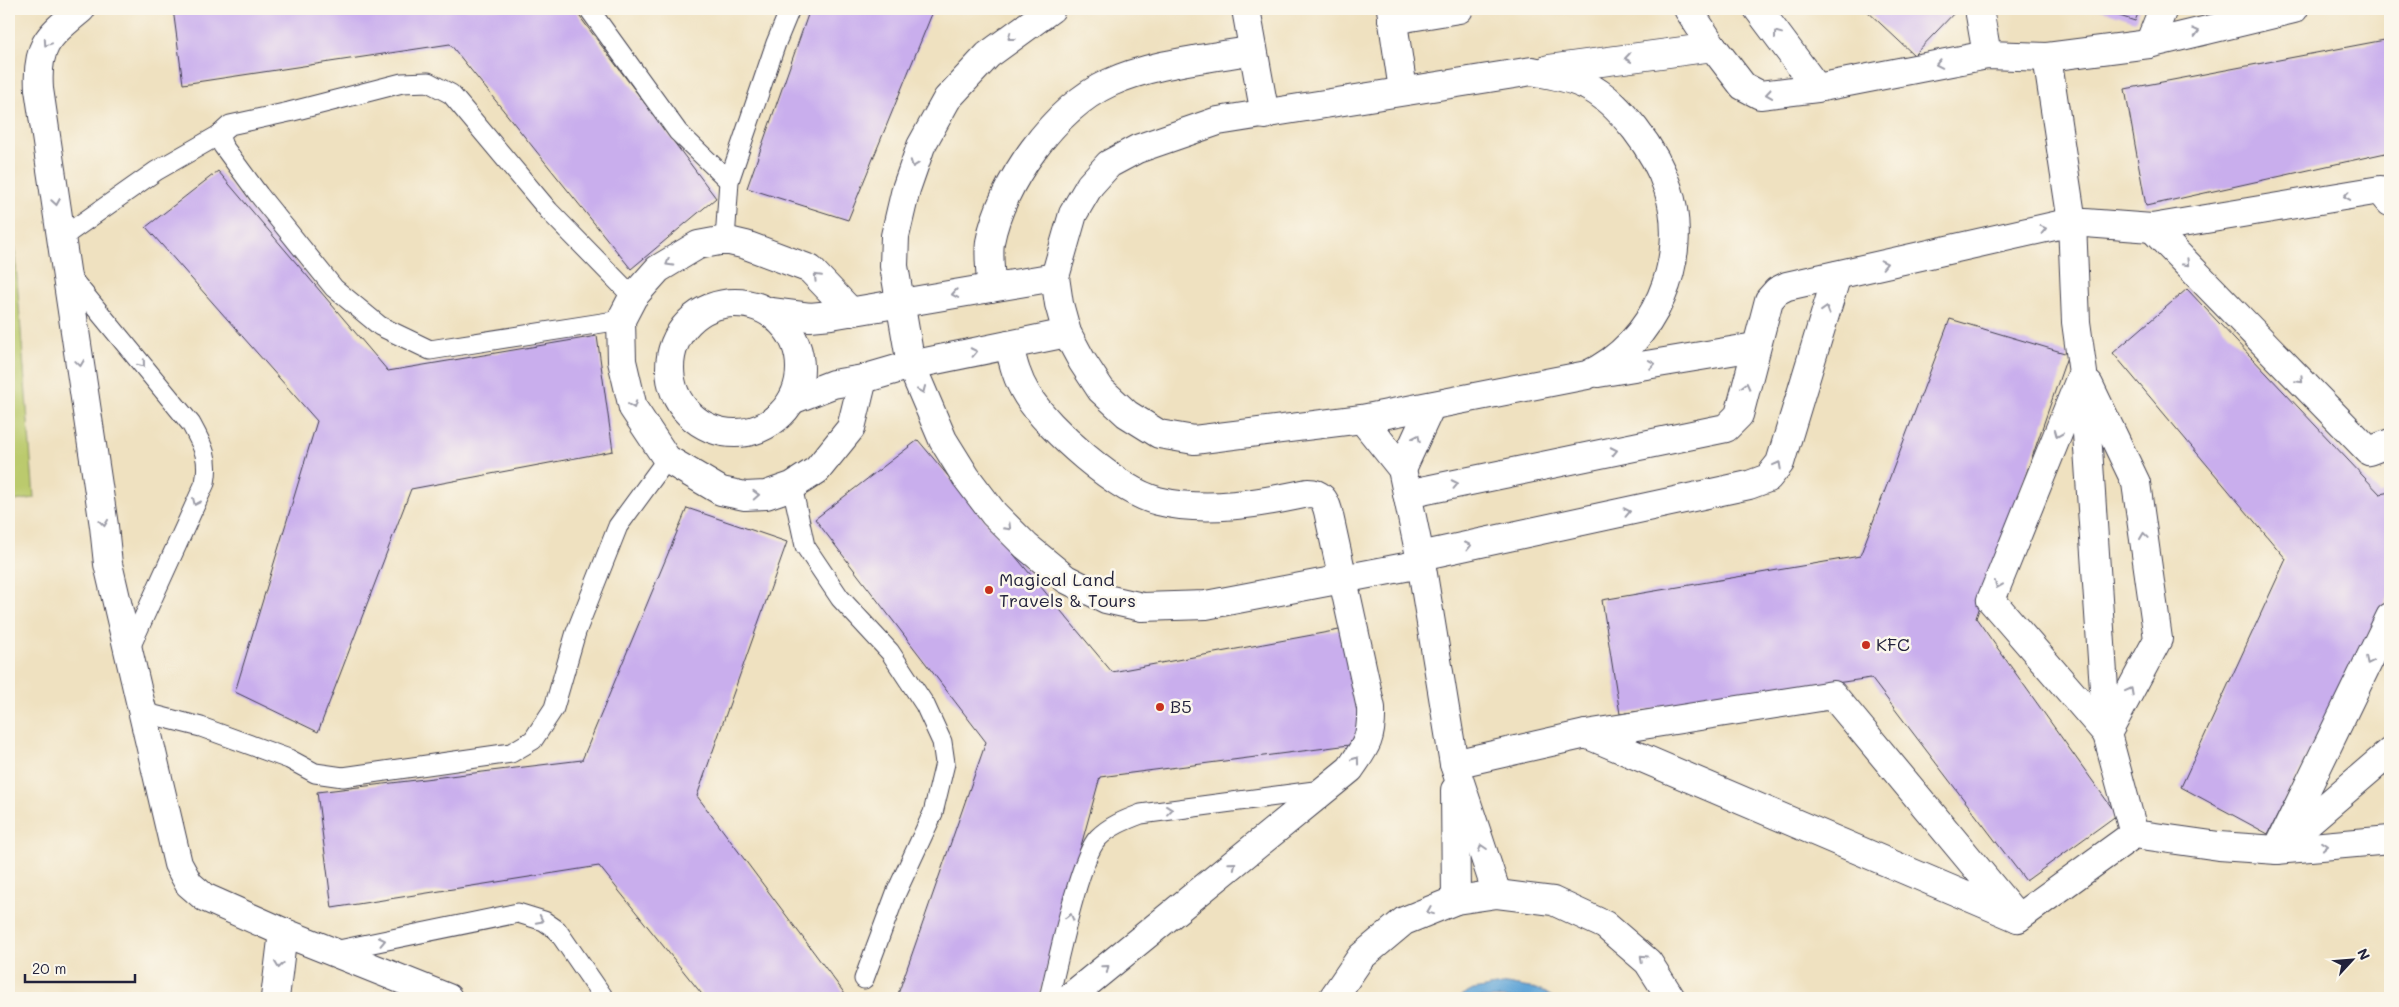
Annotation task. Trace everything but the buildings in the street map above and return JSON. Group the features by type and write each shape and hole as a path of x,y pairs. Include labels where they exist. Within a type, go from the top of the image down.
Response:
{"street":[{"path":"81,9 47,40 41,51 38,69 39,89 108,564 178,864 189,884 204,897 283,932 448,998"},
{"path":"1051,9 988,55 947,99 921,146 906,189 896,236 894,266 911,365 943,440 966,477 994,514 1026,546 1066,579 1106,599 1142,607 1206,605 1344,581 1421,560 1749,485 1768,478 1780,463 1837,275"},
{"path":"1246,9 1265,115"},
{"path":"1403,90 1391,14 1459,9"},
{"path":"1688,9 1713,47 1743,86 1760,95 1817,88 1987,55 2047,57 2149,44 2294,9"},
{"path":"1758,9 1817,88"},
{"path":"1979,9 1987,55"},
{"path":"2149,44 2164,9"},
{"path":"1713,47 1403,90 1265,115 1218,121 1202,126 1137,150 1109,164 1090,185 1073,214 1055,277 1059,304 1067,333 1082,362 1101,390 1127,414 1160,434 1194,440 1362,419 1587,375 1756,347"},
{"path":"991,288 990,243 1005,198 1033,150 1056,123 1085,96 1110,83 1161,67 1253,50"},
{"path":"2047,57 2072,222 2076,322 2083,373 2107,734 2134,834"},
{"path":"1532,71 1567,77 1589,86 1622,113 1644,142 1659,167 1668,190 1674,240 1671,264 1663,293 1650,320 1636,339 1605,367 1587,375"},
{"path":"1405,482 1726,428 1739,415 1769,300 1777,291 1787,286 2072,222 2152,228 2380,190 2390,202"},
{"path":"2152,228 2369,451 2390,443"},
{"path":"851,312 810,269 746,245 725,240 698,245 658,269 627,308 622,361 633,408 667,458 721,491 744,496 766,495 792,486 817,470 851,428 863,379"},
{"path":"771,312 785,325 796,342 800,362 799,381 792,400 780,415 764,427 746,432 726,433 707,427 691,416 678,402 671,383 669,364 673,344 683,327 696,314 714,305 733,301 752,304 771,312 810,317 900,304 1055,277"},
{"path":"792,400 833,384 863,379 911,365 1067,333"},
{"path":"1009,345 1016,375 1028,396 1057,430 1093,464 1129,489 1157,501 1228,507 1308,493 1319,495 1325,502 1328,511 1344,581 1370,708 1372,730 1365,749 1350,769 1327,790 1068,998"},
{"path":"2083,373 1991,600 2107,734"},
{"path":"2083,373 2136,483 2158,639 2107,734"},
{"path":"1405,482 1431,406"},
{"path":"1362,419 1405,482 1421,560 1454,764 1456,900"},
{"path":"2277,850 2390,617"},
{"path":"1454,764 1586,734 1833,695 2018,918"},
{"path":"1586,734 2018,918"},
{"path":"2277,850 2390,752"},
{"path":"1454,764 1497,894"},
{"path":"2018,918 2134,834 2219,846 2277,850 2390,840"},
{"path":"1333,998 1361,957 1404,921 1456,900 1497,894 1553,901 1606,925 1648,962 1671,998"},
{"path":"275,998 283,932"}],"lane":[{"path":"589,9 678,132 729,181"},
{"path":"725,240 729,181 776,43 790,9"},
{"path":"61,238 156,171 219,135 230,125 402,83 428,82 451,94 627,308 430,350 380,326 334,288 259,195 224,146 219,135"},
{"path":"66,272 191,424 202,444 208,466 205,483 128,652"},
{"path":"142,712 201,727 290,759 315,773 343,777 511,752 533,740 554,708 576,632 618,526 667,458"},
{"path":"792,486 805,546 840,598 890,652 924,705 942,742 945,763 933,813 896,893 864,979"},
{"path":"1049,998 1085,861 1097,839 1117,823 1140,814 1327,790"},
{"path":"334,951 518,913 544,920 557,930 604,998"}],"green space":[{"path":"9,176 34,498 9,502"}],"water":[{"path":"1507,984 1541,990 1554,998 1458,998 1473,990"}],"place":[{"name":"Magical Land Travels & Tours","path":"989,590"},
{"name":"KFC","path":"1866,645"},
{"name":"B5","path":"1160,707"}]}
